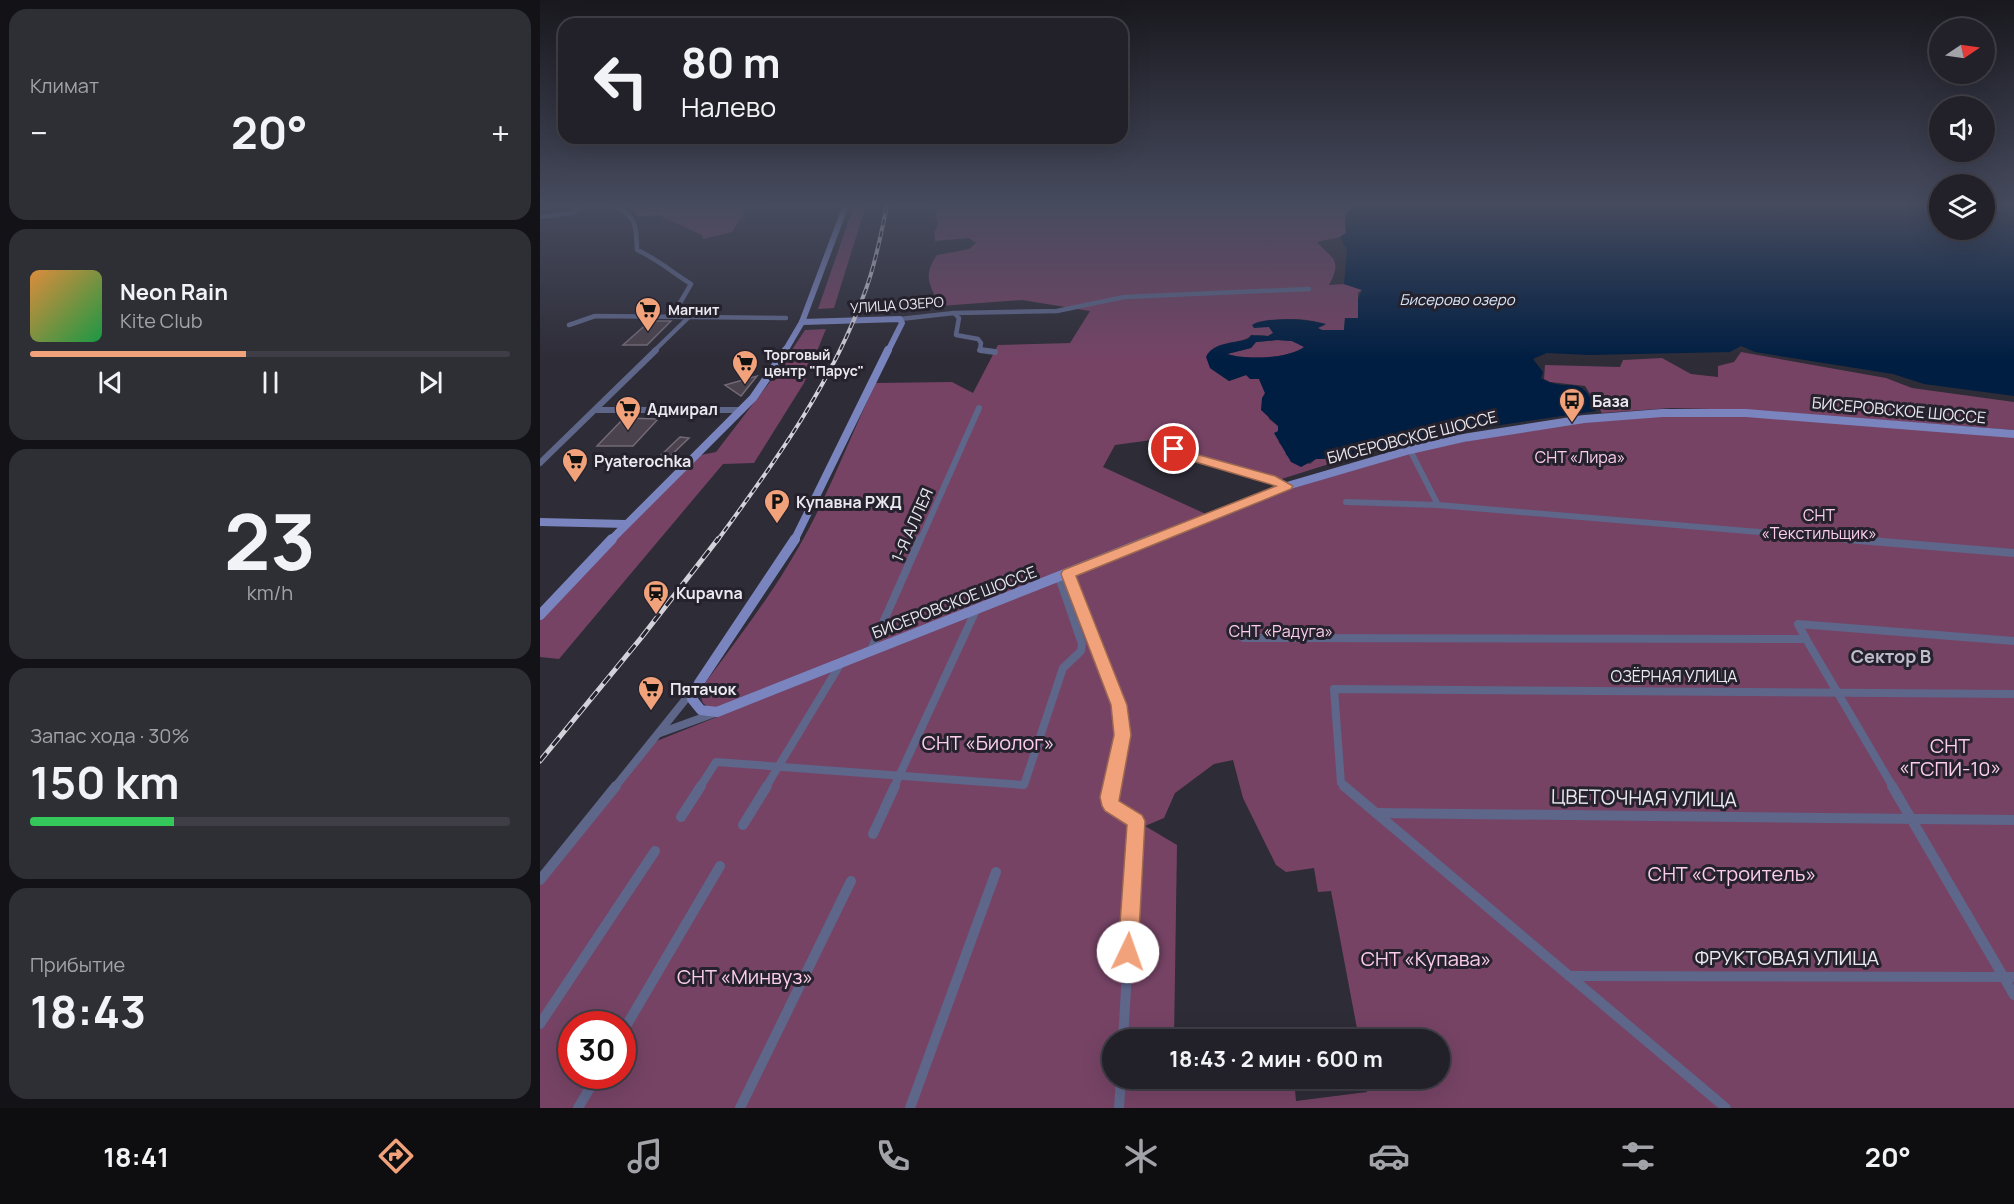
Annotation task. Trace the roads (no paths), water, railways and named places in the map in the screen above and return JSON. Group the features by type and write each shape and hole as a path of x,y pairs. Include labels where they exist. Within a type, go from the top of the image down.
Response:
{"main road":[{"path":"540,615 626,524 742,410 766,380 802,322 827,257"},
{"path":"717,712 701,711 695,706 692,699 699,683 790,549 832,460 901,327 900,319"},
{"name":"УЛИЦА ОЗЕРО","path":"802,322 900,319"},
{"name":"БИСЕРОВСКОЕ ШОССЕ","path":"717,712 1287,486 1410,450 1508,429 1626,414 1662,413 1746,413 2014,434"},
{"path":"540,522 626,524"}],"street":[{"path":"651,257 691,284 673,315"},
{"path":"954,313 1056,311 1124,297 1309,289"},
{"name":"УЛИЦА ОЗЕРО","path":"900,319 954,313 959,318 956,335 978,339 981,343 980,350 995,352"},
{"path":"540,463 691,315"},
{"path":"569,325 595,316 691,315 786,318"},
{"name":"1-Я АЛЛЕЯ","path":"870,652 979,408"},
{"path":"595,410 742,410"},
{"path":"1174,449 1176,452 1271,479 1287,486"},
{"path":"1410,450 1438,505"},
{"path":"1346,502 1438,505 2014,553"},
{"path":"681,817 716,762 1024,785 1063,668 1081,651 1083,644 1063,575"},
{"path":"1063,575 1119,705 1122,735 1110,802 1115,809 1136,821 1124,1029"},
{"path":"873,834 976,610"},
{"path":"2014,641 1798,624 1911,819 2009,977 2014,994"},
{"path":"1245,638 1806,639"},
{"path":"743,825 841,663"},
{"path":"540,880 699,683"},
{"name":"ОЗЁРНАЯ УЛИЦА","path":"1376,813 1341,783 1335,689 2014,694"},
{"path":"658,734 717,712"},
{"path":"1376,813 1726,1108"},
{"name":"ЦВЕТОЧНАЯ УЛИЦА","path":"1376,813 2014,820"},
{"path":"540,1024 655,851"},
{"path":"635,1011 720,866"},
{"path":"910,1108 996,872"},
{"path":"741,1108 851,880"},
{"name":"ФРУКТОВАЯ УЛИЦА","path":"1569,976 2009,977"},
{"path":"578,1108 589,1089"},
{"path":"1119,1108 1120,1089"}],"water":[{"name":"Бисерово озеро","path":"1346,257 2014,257 2014,396 1924,384 1893,374 1755,352 1741,346 1730,352 1589,355 1547,353 1533,359 1543,372 1541,378 1559,385 1580,387 1591,399 1596,411 1466,430 1389,446 1348,458 1316,459 1301,467 1291,462 1274,433 1278,431 1278,426 1261,410 1265,393 1259,379 1250,379 1246,375 1229,381 1210,368 1206,357 1214,348 1224,344 1248,339 1251,335 1268,336 1273,333 1269,327 1254,328 1252,325 1267,320 1310,321 1326,324 1318,328 1322,330 1344,330 1345,318 1358,318 1358,299 1362,290 1344,284","holes":["1277,340 1292,341 1304,347 1297,351 1266,357 1227,354 1251,348 1256,342"]}],"railway":[{"path":"717,541 781,451 820,389 853,323 876,257"},
{"path":"540,761 641,638 718,539"}],"place":[{"name":"Магнит","path":"648,333"},
{"name":"Торговый центр \"Парус\"","path":"745,386"},
{"name":"База","path":"1572,424"},
{"name":"Адмирал","path":"628,432"},
{"name":"Pyaterochka","path":"575,484"},
{"name":"Купавна РЖД","path":"777,525"},
{"name":"Kupavna","path":"656,616"},
{"name":"Пятачок","path":"651,712"}],"district":[{"name":"Сектор В","path":"1891,657"}],"park label":[{"name":"СНТ «Лира»","path":"1580,457"},
{"name":"СНТ «Текстильщик»","path":"1819,524"},
{"name":"СНТ «Радуга»","path":"1281,631"},
{"name":"СНТ «Биолог»","path":"988,743"},
{"name":"СНТ «ГСПИ-10»","path":"1950,758"},
{"name":"СНТ «Строитель»","path":"1732,874"},
{"name":"СНТ «Купава»","path":"1426,959"},
{"name":"СНТ «Минвуз»","path":"745,977"}]}
